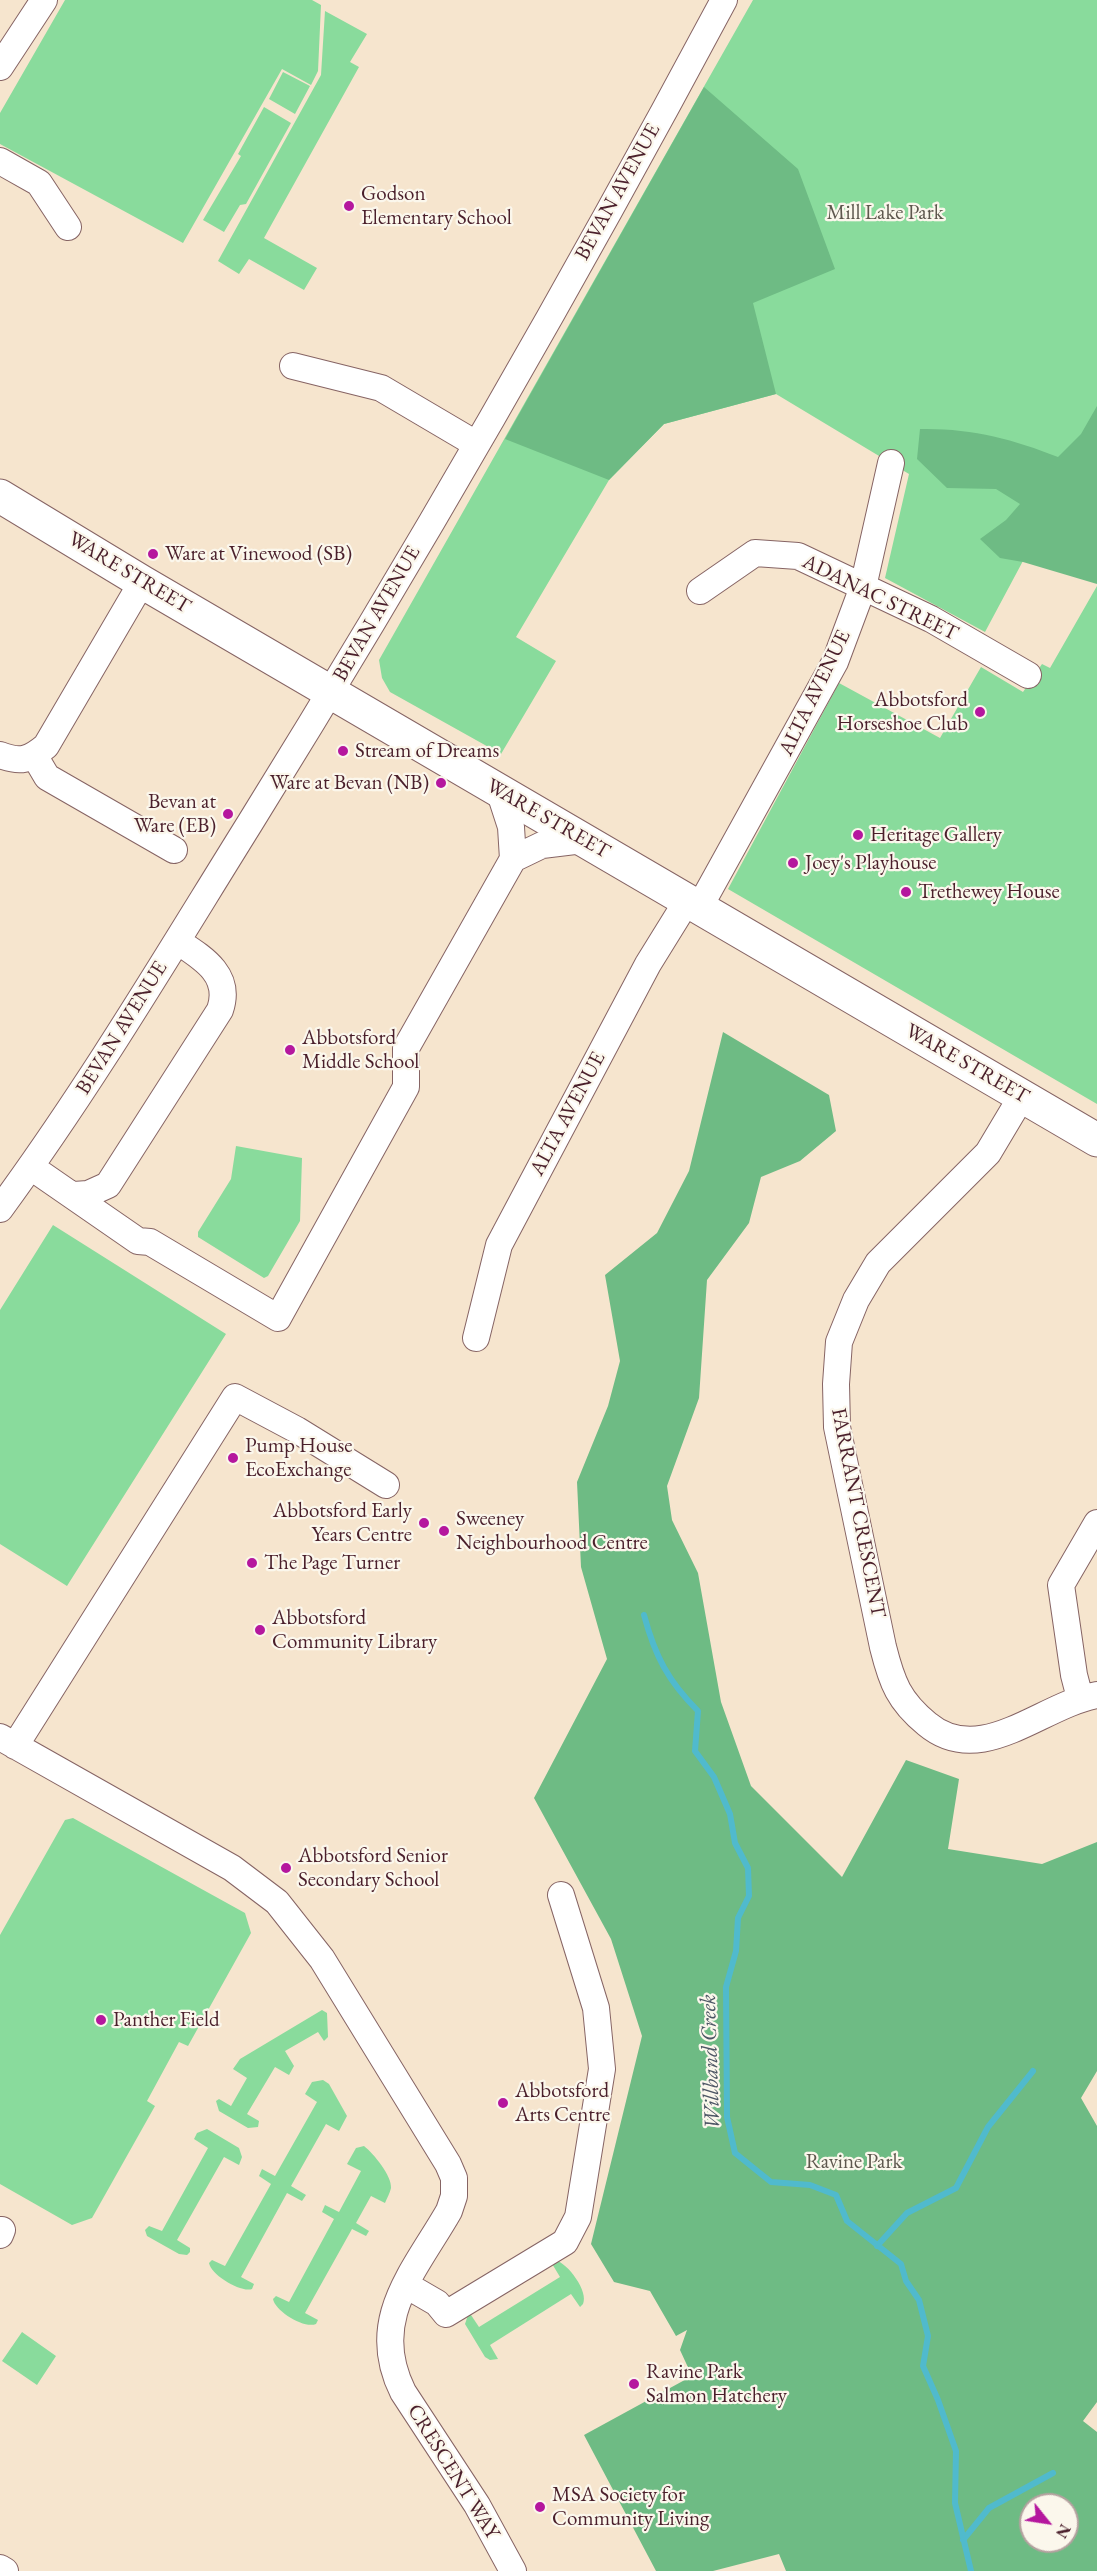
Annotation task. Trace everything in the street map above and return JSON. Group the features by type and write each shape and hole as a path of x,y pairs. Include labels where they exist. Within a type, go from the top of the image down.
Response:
{"main road":[{"name":"WARE STREET","path":"0,496 142,582 1097,1140"}],"street":[{"path":"0,67 44,0"},
{"name":"BEVAN AVENUE","path":"0,1209 75,1103 331,692 476,444 723,0"},
{"path":"0,161 39,183 68,227"},
{"path":"293,366 381,388 476,444"},
{"name":"ALTA AVENUE","path":"476,1338 499,1245 648,964 693,904 836,662 863,587 891,463"},
{"name":"ADANAC STREET","path":"699,591 755,553 798,556 931,619 1028,675"},
{"path":"0,755 16,761 26,760 46,746 142,582"},
{"path":"34,755 47,777 174,850"},
{"path":"31,1167 74,1195 85,1207 138,1241 150,1242 278,1318 406,1087 406,1048 513,859 511,827 499,790"},
{"path":"513,859 542,844 582,840"},
{"path":"74,1195 88,1194 108,1185 220,1010 224,998 223,984 203,957 177,941"},
{"name":"FARRANT CRESCENT","path":"1022,1096 988,1153 878,1263 856,1300 839,1342 837,1427 890,1676 907,1708 932,1728 952,1740 974,1741 993,1737 1089,1696"},
{"path":"386,1485 297,1430 235,1397 7,1741 246,1878 277,1902 322,1959 448,2164 454,2178 454,2196 449,2211 406,2285 437,2303 446,2314 565,2242 578,2217 602,2069 596,2008 561,1895"},
{"path":"1089,1696 1074,1675 1061,1585 1097,1523"},
{"name":"CRESCENT WAY","path":"406,2285 391,2318 389,2331 393,2373 407,2399 477,2505 513,2571"},
{"path":"0,2568 5,2571"}],"green space":[{"path":"65,0 312,0 321,5 318,71 311,85 282,69 183,243 0,144 0,113"},
{"name":"Mill Lake Park","path":"753,0 1097,0 1097,563 1039,531 985,632 885,578 909,474 776,394 664,424 609,480 516,637 556,661 501,754 390,692 382,678 379,660"},
{"path":"325,11 367,34 350,62 359,67 264,238 317,268 304,290 249,259 239,274 218,261 321,75"},
{"path":"283,72 310,86 295,114 269,99"},
{"path":"704,87 798,169 835,269 753,303 776,394 664,424 609,480 505,439"},
{"path":"264,107 291,123 246,204 240,205 224,232 203,220 241,156 238,154"},
{"path":"1097,406 1097,584 1023,562 1000,558 980,539 1006,520 1020,504 996,489 947,488 917,459 920,429 956,430 991,436 1058,457 1081,434"},
{"path":"1097,586 1097,1104 728,889 839,683 940,738 981,667 1023,692 1042,664 1050,668"},
{"name":"Ravine Park","path":"723,1032 829,1095 836,1131 800,1161 761,1177 749,1223 707,1280 699,1398 667,1486 672,1520 698,1573 721,1702 751,1786 842,1877 906,1760 959,1779 948,1849 1042,1864 1097,1842 1097,2071 1081,2098 1097,2126 1097,2402 1083,2421 1097,2432 1097,2571 786,2571 779,2554 713,2571 656,2571 584,2435 692,2376 680,2350 687,2330 676,2336 650,2291 614,2282 591,2244 642,2036 611,1939 534,1798 607,1659 581,1567 577,1482 608,1406 620,1361 605,1275 657,1233 689,1171"},
{"path":"236,1146 302,1158 300,1221 268,1276 264,1278 198,1237 198,1232 231,1179"},
{"path":"53,1225 226,1334 67,1586 0,1544 0,1310"},
{"name":"Panther Field","path":"73,1818 245,1913 251,1933 188,2046 179,2042 147,2101 155,2106 92,2218 72,2225 0,2184 0,1935 65,1820"},
{"path":"322,2010 327,2013 328,2037 324,2041 318,2032 285,2051 294,2066 289,2075 275,2067 247,2114 259,2121 258,2127 248,2128 219,2111 216,2101 219,2099 231,2106 247,2078 233,2069 240,2059"},
{"path":"323,2080 329,2084 347,2116 339,2131 326,2124 291,2186 306,2195 302,2201 287,2193 241,2277 254,2284 252,2289 247,2290 234,2286 215,2273 209,2263 212,2260 225,2266 271,2184 259,2176 262,2169 275,2176 317,2102 305,2094 312,2082"},
{"path":"207,2129 239,2148 242,2157 239,2165 224,2157 177,2240 190,2248 190,2252 187,2255 179,2254 147,2236 145,2230 149,2226 162,2231 208,2148 194,2139 197,2133"},
{"path":"364,2146 386,2172 391,2183 390,2192 385,2203 371,2196 356,2223 369,2231 366,2236 352,2229 305,2313 318,2320 316,2324 304,2324 284,2314 273,2299 276,2296 289,2302 334,2219 322,2212 325,2205 339,2212 361,2171 347,2164 356,2148"},
{"path":"555,2260 566,2266 576,2279 583,2292 583,2304 580,2307 571,2294 490,2345 498,2359 490,2360 485,2357 465,2324 469,2312 479,2327 560,2277 551,2262"},
{"path":"22,2332 56,2356 37,2385 2,2361"}],"waterway":[{"name":"Willband Creek","path":"644,1615 664,1667 678,1689 698,1711 695,1751 714,1777 730,1814 735,1843 748,1868 749,1896 738,1918 736,1951 726,1987 727,2117 735,2153 771,2182 810,2185 836,2195 847,2221 901,2264 906,2281 919,2300 928,2336 923,2366 956,2451 955,2503 971,2571"},
{"path":"877,2246 907,2213 956,2188 988,2127 1033,2071"},
{"path":"963,2540 989,2508 1053,2473"}],"place":[{"name":"Godson Elementary School","path":"349,206"},
{"name":"Ware at Vinewood (SB)","path":"153,554"},
{"name":"Abbotsford Horseshoe Club","path":"980,712"},
{"name":"Stream of Dreams","path":"343,751"},
{"name":"Ware at Bevan (NB)","path":"441,783"},
{"name":"Bevan at Ware (EB)","path":"228,814"},
{"name":"Heritage Gallery","path":"858,835"},
{"name":"Joey's Playhouse","path":"793,863"},
{"name":"Trethewey House","path":"906,892"},
{"name":"Abbotsford Middle School","path":"290,1050"},
{"name":"Pump House EcoExchange","path":"233,1458"},
{"name":"Abbotsford Early Years Centre","path":"424,1523"},
{"name":"Sweeney Neighbourhood Centre","path":"444,1531"},
{"name":"The Page Turner","path":"252,1563"},
{"name":"Abbotsford Community Library","path":"260,1630"},
{"name":"Abbotsford Senior Secondary School","path":"286,1868"},
{"name":"Panther Field","path":"101,2020"},
{"name":"Abbotsford Arts Centre","path":"503,2103"},
{"name":"Ravine Park Salmon Hatchery","path":"634,2384"},
{"name":"MSA Society for Community Living","path":"540,2507"}]}
